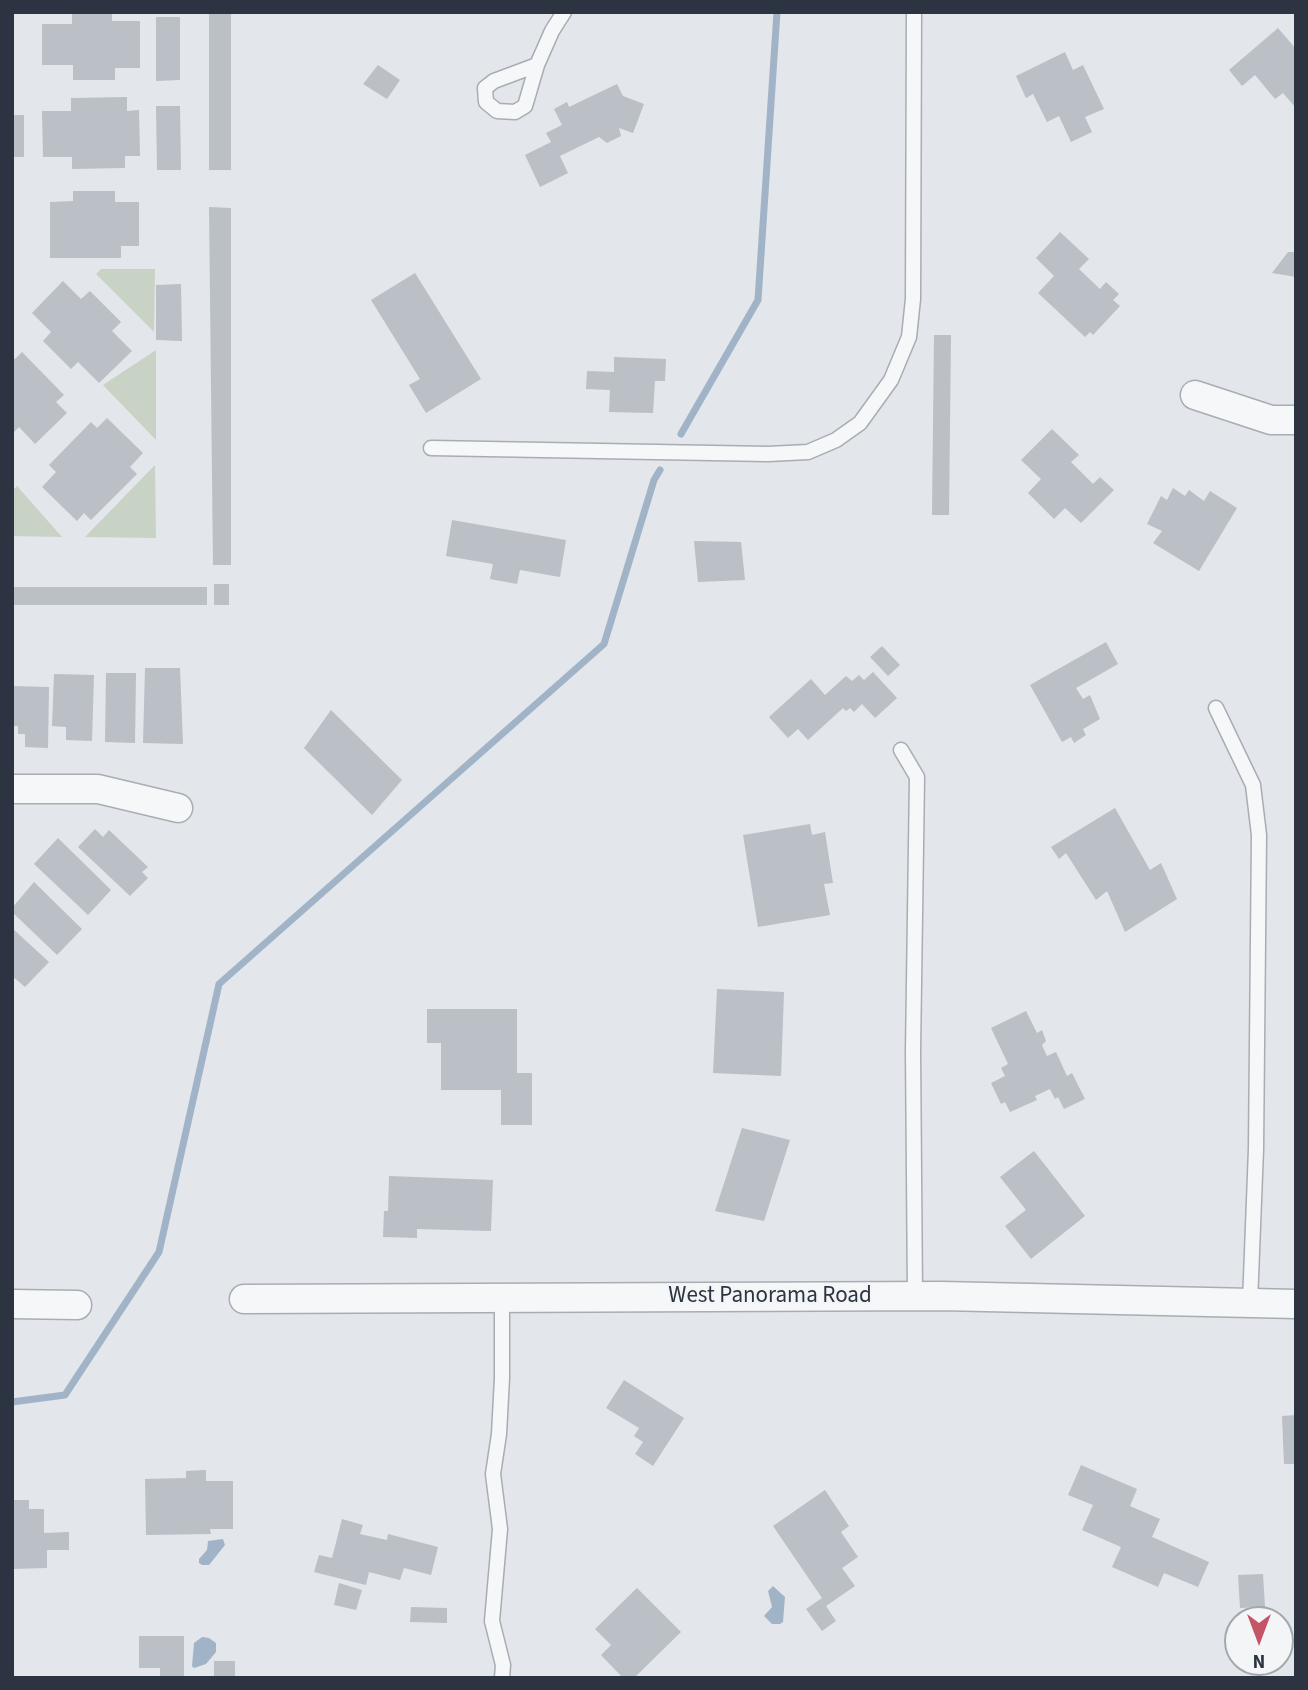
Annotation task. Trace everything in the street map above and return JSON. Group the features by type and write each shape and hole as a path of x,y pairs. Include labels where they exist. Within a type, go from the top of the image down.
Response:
{"street":[{"path":"1195,395 1271,419 1296,420"},
{"path":"12,789 98,789 178,808"},
{"name":"West Panorama Road","path":"244,1299 915,1297 1296,1304"},
{"path":"12,1304 77,1305"}],"lane":[{"path":"537,65 564,12"},
{"path":"431,447 808,453 836,440 860,423 891,380 909,337 913,299 914,12"},
{"path":"1216,708 1253,785 1259,835 1256,1130 1250,1303"},
{"path":"901,750 917,777 915,1297"},
{"path":"502,1298 502,1378 499,1434 493,1474 500,1529 492,1621 503,1665 502,1678"}],"green space":[{"path":"101,269 155,269 154,332 96,274"},
{"path":"156,350 156,440 103,385"},
{"path":"155,465 156,538 85,537"},
{"path":"17,486 62,537 12,536 12,491"}],"water":[{"path":"223,1539 225,1545 209,1565 199,1563 207,1550 208,1541"},
{"path":"773,1586 785,1597 783,1622 780,1624 772,1624 764,1616 772,1607 768,1591"},
{"path":"202,1637 216,1643 216,1652 206,1664 194,1668 194,1643"}],"building":[{"path":"72,12 112,12 112,21 140,21 140,68 115,68 115,80 73,80 73,65 42,65 42,24 72,24"},
{"path":"209,12 231,12 231,170 209,170"},
{"path":"156,17 180,17 180,80 156,81"},
{"path":"1278,28 1296,49 1296,108 1283,93 1275,99 1255,75 1242,86 1229,70"},
{"path":"1065,52 1073,70 1083,65 1104,109 1085,117 1092,132 1071,142 1059,116 1047,122 1033,94 1026,98 1016,76"},
{"path":"378,65 400,80 387,99 363,84"},
{"path":"617,84 623,96 644,104 633,133 619,128 621,136 607,143 599,137 560,156 568,173 540,187 525,155 551,142 546,133 562,125 554,109 567,102 569,107"},
{"path":"127,97 127,111 139,110 140,156 125,156 125,168 72,169 72,157 43,157 42,111 71,111 71,98"},
{"path":"156,106 180,106 181,170 157,170"},
{"path":"12,115 24,115 24,157 12,157"},
{"path":"73,191 115,191 115,202 139,202 139,246 121,246 121,258 50,258 50,202 73,201"},
{"path":"209,207 231,208 231,565 213,565"},
{"path":"1060,232 1089,259 1079,269 1100,289 1106,282 1119,294 1113,300 1120,306 1093,335 1090,332 1085,337 1038,293 1054,276 1036,258"},
{"path":"1288,252 1296,252 1296,277 1272,273"},
{"path":"415,273 481,379 426,413 409,385 420,379 371,300"},
{"path":"63,281 81,299 90,291 121,322 112,331 132,351 99,383 78,362 71,369 43,341 51,332 32,313"},
{"path":"181,284 182,341 156,340 156,285"},
{"path":"934,335 951,335 949,515 932,515"},
{"path":"22,352 64,395 56,402 67,413 35,444 19,427 12,434 12,357 15,359"},
{"path":"614,357 666,359 665,381 655,381 653,413 609,412 610,390 586,389 587,371 614,372"},
{"path":"107,418 143,453 130,467 137,474 91,520 84,513 77,521 42,487 56,472 49,465 91,422 97,428"},
{"path":"1052,429 1079,455 1071,462 1093,484 1100,477 1114,490 1081,523 1065,508 1054,519 1028,493 1041,479 1021,460"},
{"path":"1173,488 1185,496 1189,490 1204,501 1210,491 1237,508 1199,571 1153,543 1162,531 1147,524 1161,496 1167,500"},
{"path":"452,520 566,540 560,577 520,570 517,584 490,579 493,564 446,556"},
{"path":"694,541 741,542 745,580 698,582"},
{"path":"214,584 229,584 229,605 214,605"},
{"path":"12,587 207,587 207,605 12,605"},
{"path":"1106,642 1118,664 1076,688 1083,699 1090,695 1100,719 1083,729 1086,735 1074,743 1071,737 1062,742 1030,685"},
{"path":"882,646 900,665 888,676 870,657"},
{"path":"145,668 180,668 183,744 143,743"},
{"path":"873,672 897,698 875,718 862,704 854,712 850,708 846,711 843,708 808,740 798,729 788,738 769,717 811,679 825,695 846,676 852,681 859,675 864,680"},
{"path":"106,673 136,673 135,743 105,742"},
{"path":"54,674 94,675 92,741 66,740 66,727 52,726"},
{"path":"12,686 49,687 48,748 25,747 25,734 18,734 18,726 12,726"},
{"path":"331,710 402,780 372,815 304,748"},
{"path":"1115,808 1150,870 1161,863 1177,899 1125,932 1107,891 1096,900 1066,853 1059,859 1051,847"},
{"path":"810,824 812,835 825,832 833,883 824,884 830,915 758,927 743,835"},
{"path":"95,829 103,837 109,830 148,867 142,872 148,878 130,896 78,847"},
{"path":"58,838 111,890 88,915 34,864"},
{"path":"34,882 82,929 57,955 12,912 12,908"},
{"path":"12,928 49,962 25,987 12,976"},
{"path":"717,989 784,992 781,1076 713,1073"},
{"path":"427,1009 517,1009 517,1073 532,1073 532,1125 501,1125 501,1090 441,1090 441,1043 427,1043"},
{"path":"1026,1011 1037,1033 1042,1030 1046,1041 1042,1045 1047,1056 1056,1052 1067,1076 1072,1073 1085,1099 1064,1109 1050,1089 1035,1096 1037,1100 1010,1112 1005,1102 1001,1104 991,1083 1005,1076 1001,1068 1008,1064 991,1028"},
{"path":"742,1128 790,1140 764,1221 715,1211"},
{"path":"1034,1151 1085,1216 1031,1259 1005,1226 1026,1210 1000,1177"},
{"path":"389,1176 493,1180 491,1231 417,1229 417,1238 383,1237 384,1211 388,1211"},
{"path":"624,1380 684,1418 653,1466 635,1454 643,1442 634,1436 639,1428 606,1408"},
{"path":"1296,1415 1296,1464 1284,1464 1282,1416"},
{"path":"1081,1465 1137,1489 1130,1506 1160,1519 1152,1537 1209,1562 1198,1587 1164,1573 1158,1587 1112,1567 1121,1547 1082,1530 1093,1505 1068,1495"},
{"path":"206,1470 206,1481 233,1481 233,1529 210,1529 211,1534 146,1535 145,1479 186,1478 186,1471"},
{"path":"825,1490 849,1526 841,1532 858,1557 842,1568 855,1586 826,1606 836,1621 822,1631 806,1609 822,1598 773,1526"},
{"path":"12,1500 29,1500 29,1509 44,1509 44,1533 69,1532 69,1550 47,1550 47,1568 12,1569"},
{"path":"342,1519 363,1525 360,1534 387,1540 388,1534 438,1547 431,1575 404,1568 400,1580 369,1572 366,1585 314,1572 319,1555 332,1558"},
{"path":"1263,1574 1265,1606 1240,1606 1238,1575"},
{"path":"339,1583 362,1590 356,1610 334,1605"},
{"path":"637,1588 681,1632 634,1678 623,1678 601,1655 611,1645 595,1629"},
{"path":"411,1607 447,1608 447,1623 410,1622"},
{"path":"139,1636 184,1636 184,1678 160,1678 160,1668 139,1668"},
{"path":"214,1661 235,1661 235,1678 214,1678"}],"waterway":[{"path":"681,434 758,300 777,12"},
{"path":"12,1402 65,1395 159,1252 219,984 604,644 654,480 660,470"}]}
